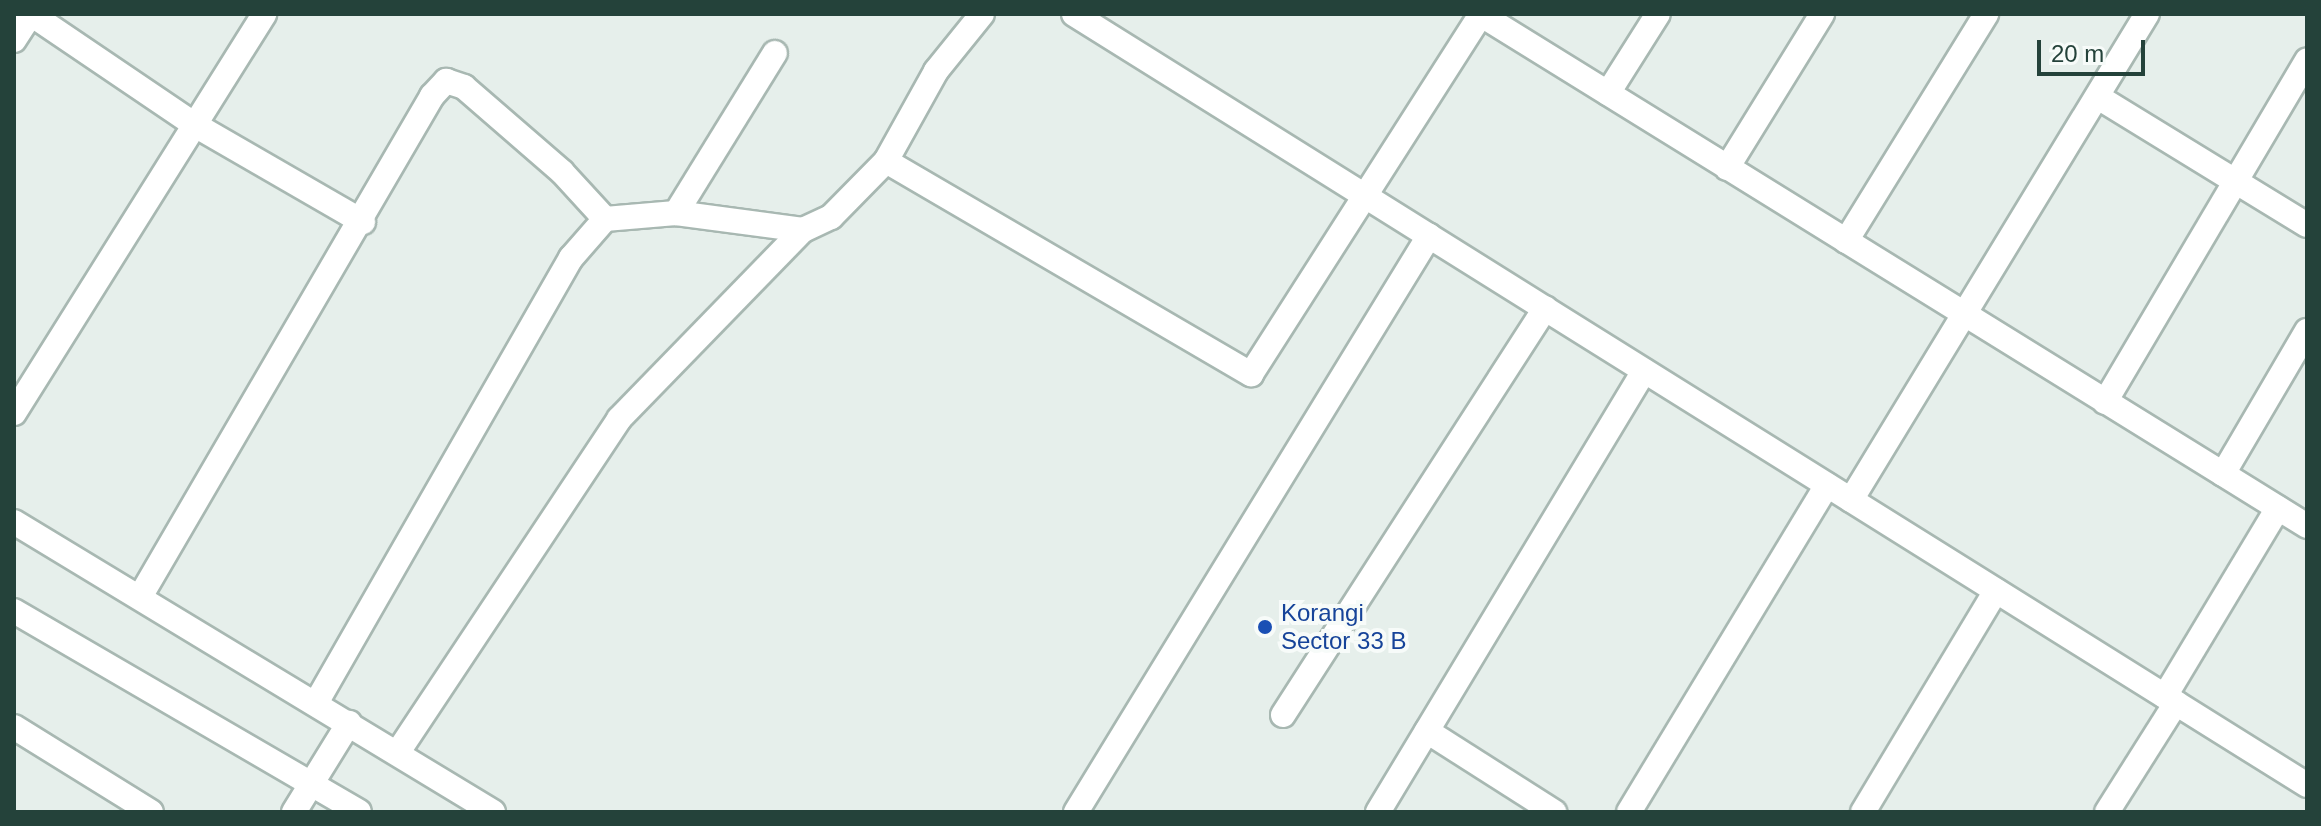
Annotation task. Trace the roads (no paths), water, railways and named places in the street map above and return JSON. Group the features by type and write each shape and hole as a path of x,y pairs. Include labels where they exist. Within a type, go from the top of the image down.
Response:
{"street":[{"path":"14,40 31,14 195,125 363,222"},
{"path":"14,413 264,14"},
{"path":"398,752 619,419 803,230 831,217 886,161 936,71 982,14"},
{"path":"886,161 1251,374 1480,14 2307,526"},
{"path":"1608,93 1658,14"},
{"path":"1727,168 1822,14"},
{"path":"1846,241 1986,14"},
{"path":"1851,500 1966,316 2147,14"},
{"path":"1076,15 2307,785"},
{"path":"676,213 775,53"},
{"path":"2105,402 2307,60"},
{"path":"140,597 363,222 432,96 446,81 464,87 551,162 605,219"},
{"path":"2098,97 2307,225"},
{"path":"316,703 571,258 605,219 676,213 803,230"},
{"path":"1076,812 1429,236"},
{"path":"1283,715 1545,308"},
{"path":"2223,474 2307,331"},
{"path":"1378,812 1644,371"},
{"path":"1629,812 1827,485"},
{"path":"2107,812 2278,508"},
{"path":"14,522 493,812"},
{"path":"1863,812 1996,591"},
{"path":"14,611 359,812"},
{"path":"294,812 349,723"},
{"path":"14,727 151,812"},
{"path":"1427,731 1554,812"}],"place":[{"name":"Korangi Sector 33 B","path":"1265,627"}]}
